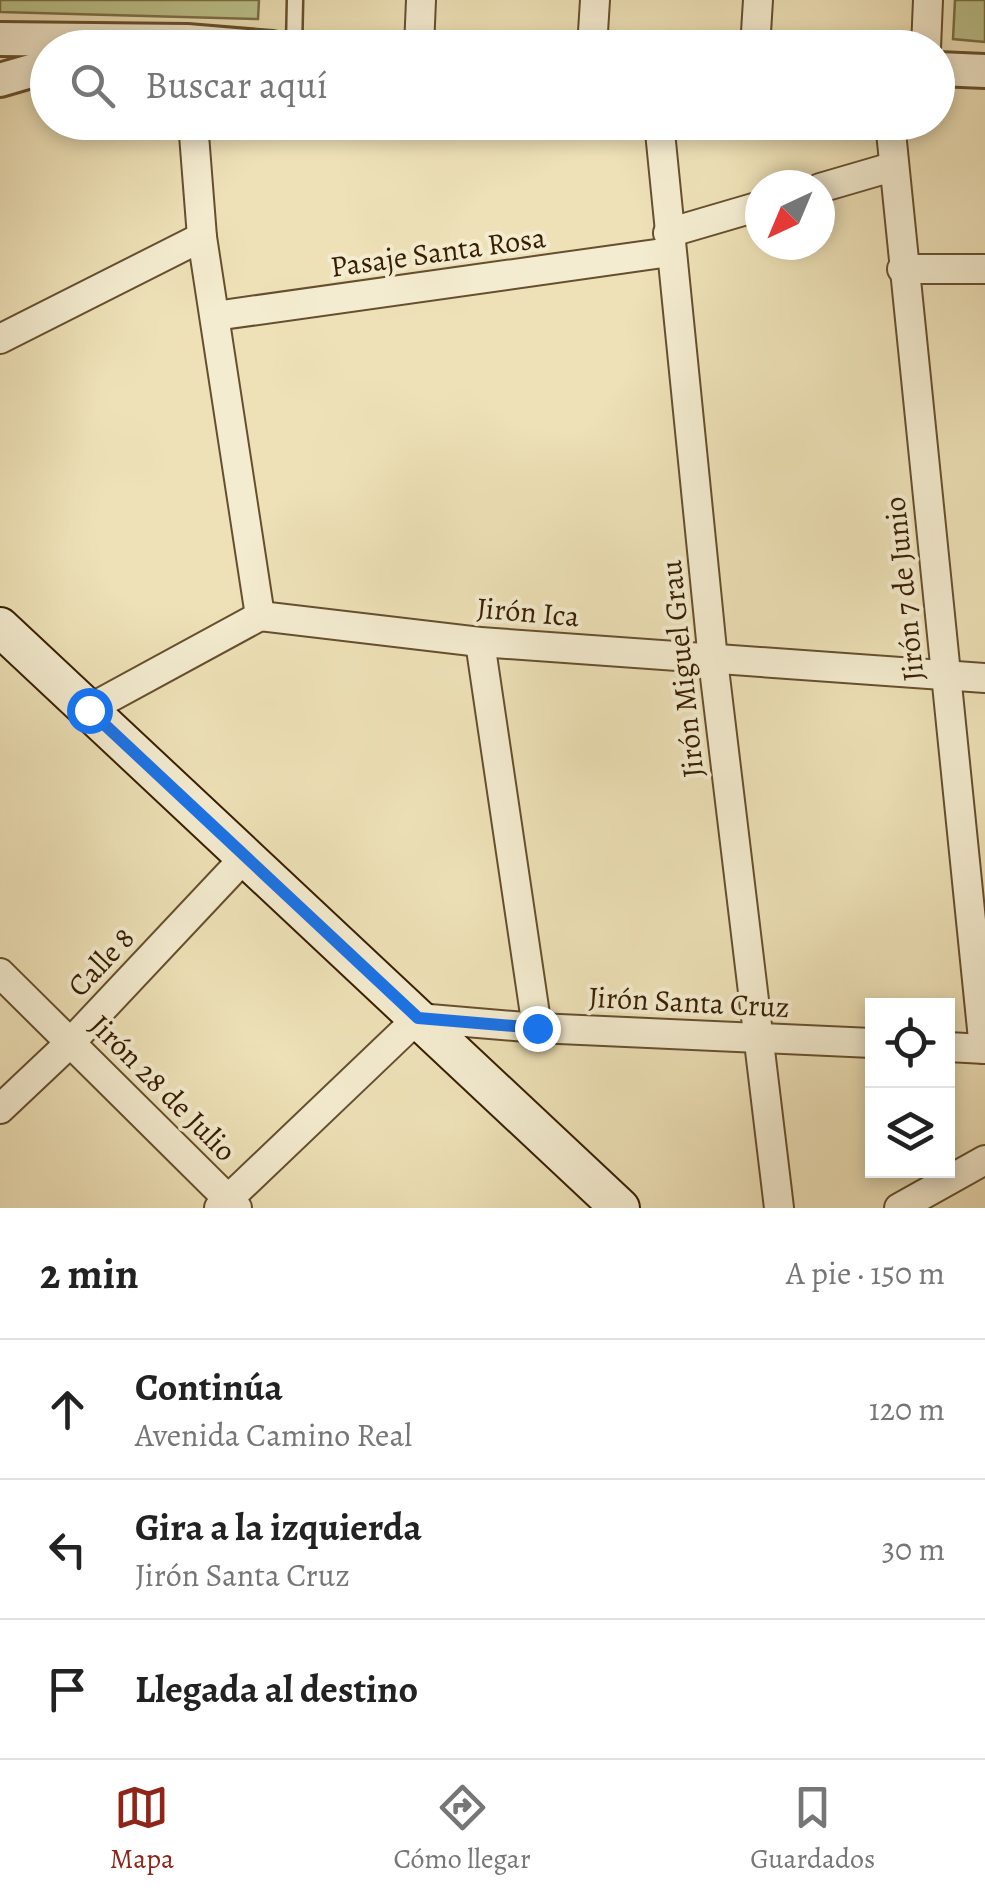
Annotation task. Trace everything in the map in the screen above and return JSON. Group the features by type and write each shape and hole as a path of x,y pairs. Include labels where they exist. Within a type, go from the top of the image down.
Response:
{"main road":[{"path":"0,627 620,1208"}],"street":[{"path":"419,30 421,0"},
{"path":"593,30 595,0"},
{"path":"756,30 758,0"},
{"path":"927,30 928,0"},
{"path":"0,39 30,40"},
{"path":"955,70 985,71"},
{"path":"0,80 30,71"},
{"path":"89,710 260,616 202,237 194,140"},
{"name":"Jirón Miguel Grau","path":"660,140 714,660 779,1208"},
{"name":"Jirón 7 de Junio","path":"891,140 985,1049"},
{"path":"835,184 892,167"},
{"name":"Pasaje Santa Rosa","path":"215,316 669,243 745,212"},
{"path":"0,338 202,237"},
{"path":"902,269 985,269"},
{"name":"Jirón Ica","path":"260,616 480,642 985,678"},
{"path":"480,642 537,1028"},
{"name":"Calle 8","path":"0,1109 71,1042 245,857"},
{"name":"Jirón 28 de Julio","path":"0,973 228,1205"},
{"path":"228,1205 418,1018"},
{"name":"Jirón Santa Cruz","path":"418,1018 537,1028 865,1043"},
{"path":"955,1047 985,1049"},
{"path":"899,1208 985,1160"}],"lane":[{"path":"294,30 295,0"}],"green space":[{"path":"0,0 259,0 258,19 0,12"},
{"path":"955,0 985,0 985,42 955,39"}],"route":[{"path":"89,710 418,1018 537,1028"}]}
